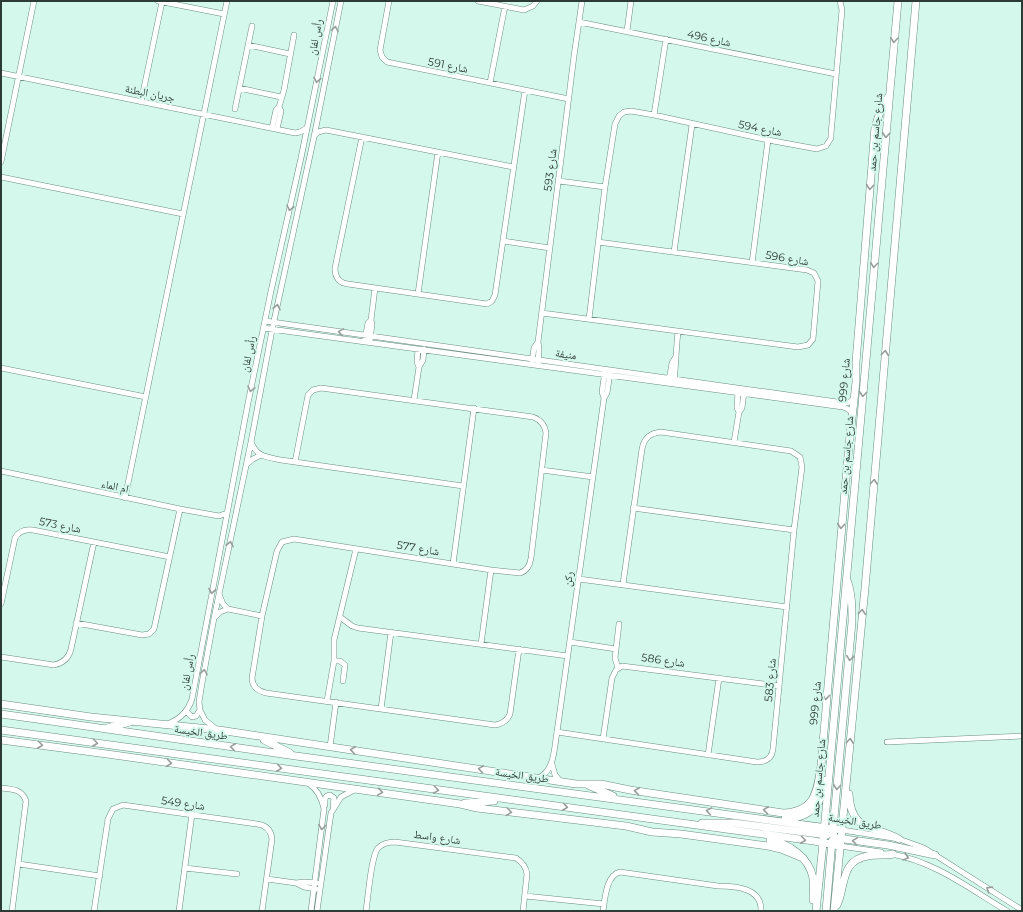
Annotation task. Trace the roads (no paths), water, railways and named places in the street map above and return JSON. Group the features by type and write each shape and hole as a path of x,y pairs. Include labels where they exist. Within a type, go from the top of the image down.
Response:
{"main road":[{"name":"شارع جاسم بن حمد","path":"834,911 830,766 898,1"},
{"name":"شارع جاسم بن حمد","path":"815,911 823,843 842,830 916,1"},
{"name":"شارع 999","path":"804,808 814,797 818,786 858,354 875,127 882,106 889,96"},
{"path":"858,354 862,346 867,342"},
{"path":"849,445 857,458"},
{"path":"826,911 852,622 851,594 846,578"},
{"path":"829,664 837,688"},
{"name":"طريق الخيسة","path":"1,704 91,717 219,730 257,737 510,773 561,782 601,784 626,790 783,813 804,808"},
{"name":"طريق الخيسة","path":"1,714 296,756 704,810 775,821 833,837"},
{"path":"102,729 138,721"},
{"path":"1,730 823,843"},
{"path":"3,741 38,735"},
{"path":"257,737 296,756"},
{"path":"3,741 357,789 460,804 477,808 626,826 652,832 681,834 768,846 781,849 803,858"},
{"path":"236,762 275,778"},
{"path":"775,821 781,819 798,818 815,807 821,796 824,778 830,766"},
{"path":"488,782 510,773"},
{"path":"847,780 851,809 858,820 870,829 898,839"},
{"path":"586,784 623,800"},
{"path":"460,804 504,799"},
{"path":"682,824 734,823 888,845 935,855"},
{"path":"755,834 787,845 803,858 812,874 815,911"},
{"path":"834,911 840,897 845,873 852,864 865,856 893,854"}],"street":[{"path":"1,162 3,145 19,77 34,1"},
{"path":"141,102 160,1 224,14"},
{"path":"125,498 227,1"},
{"name":"رأس لفان","path":"186,711 192,699 263,328 301,158 333,1"},
{"name":"رأس لفان","path":"200,710 200,692 214,618 251,442 273,323 309,160 341,1"},
{"name":"شارع 591","path":"389,1 380,46 380,54 384,60 394,65 569,99"},
{"path":"478,1 527,9 533,6 536,1"},
{"name":"شارع 593","path":"538,362 538,342 582,1"},
{"path":"627,31 631,1"},
{"name":"شارع 594","path":"589,319 605,187 617,118 621,114 628,111 813,148 822,148 826,146 830,138 842,10 840,1"},
{"path":"490,83 505,6"},
{"name":"شارع 496","path":"579,22 836,74"},
{"path":"234,109 252,26"},
{"path":"275,129 281,111 279,107 284,90 294,35"},
{"path":"654,115 666,39"},
{"path":"248,46 290,54"},
{"name":"جريان البطنة","path":"1,73 295,133"},
{"path":"239,88 281,97"},
{"path":"362,137 335,271 338,279 342,283 375,288 481,304 490,302 495,295 524,90"},
{"path":"318,116 320,124 326,130"},
{"path":"674,252 692,124"},
{"path":"295,133 307,128"},
{"path":"314,136 318,132 326,130 513,167"},
{"path":"295,133 304,142"},
{"path":"752,263 768,140"},
{"path":"418,294 438,152"},
{"path":"301,158 309,160"},
{"path":"1,177 183,214"},
{"path":"559,181 605,187"},
{"path":"503,241 550,248"},
{"name":"شارع 596","path":"542,313 798,347 808,345 813,339 818,281 816,275 807,270 598,242"},
{"path":"367,339 368,323 371,320 375,288"},
{"name":"منيفة","path":"265,321 302,326 424,349 538,362 672,382 844,403 850,402 854,398"},
{"name":"منيفة","path":"263,328 367,339 532,362"},
{"path":"672,382 672,363 675,358 678,332"},
{"name":"شارع 593","path":"532,362 534,348 538,342"},
{"path":"418,348 417,362 419,367"},
{"path":"414,400 419,367 423,360 424,349"},
{"path":"1,368 146,397"},
{"name":"ركن","path":"538,778 548,770 552,762 604,398 602,392 607,372"},
{"name":"شارع 577","path":"295,462 308,396 313,390 321,388 533,417 541,421 546,429 532,558 529,566 524,572 520,573 491,570 294,539 282,542 277,551 262,616 252,678 254,686 263,692 501,724 510,714 519,649"},
{"path":"734,442 739,412 737,408 741,391"},
{"name":"منيفة","path":"741,391 843,407 848,408 852,413"},
{"path":"453,564 474,408"},
{"name":"شارع 583","path":"557,732 757,762 765,761 771,756 773,749 794,530 802,468 800,457 791,451 734,442 661,432 649,435 643,445 623,584"},
{"path":"251,442 255,451 261,456 464,486"},
{"path":"246,466 253,459 261,456"},
{"path":"542,470 593,477"},
{"name":"ام الماء","path":"3,473 180,510 219,516 227,513"},
{"path":"633,508 794,530"},
{"path":"76,623 142,635 152,632 156,626 180,510"},
{"path":"219,516 225,525"},
{"name":"شارع 573","path":"1,604 15,538 24,530 33,530 170,557"},
{"path":"1,657 54,665 65,660 70,653 94,542"},
{"path":"327,701 334,662 333,647 356,549"},
{"path":"481,644 491,570"},
{"path":"579,579 787,607"},
{"path":"219,594 228,609"},
{"path":"214,618 220,612 228,609 262,616"},
{"path":"340,617 355,627 568,656"},
{"path":"603,739 612,678 614,672 618,668 615,661 619,624"},
{"path":"381,709 391,632"},
{"path":"570,642 616,649"},
{"path":"334,662 340,661 345,665 343,681"},
{"name":"شارع 586","path":"618,668 626,666 779,686"},
{"path":"708,755 719,678"},
{"path":"330,747 336,702"},
{"path":"165,724 177,719 186,711 192,717 196,716 200,710 208,723 219,730"},
{"path":"887,742 1022,736"},
{"path":"552,762 555,775 561,782"},
{"path":"305,782 315,789 320,796 323,804 323,814"},
{"path":"1,788 19,792 26,801 12,911"},
{"path":"331,813 341,797 357,789"},
{"path":"311,911 325,799 328,796 332,796 335,800 331,813 317,911"},
{"name":"شارع 549","path":"94,911 110,812 116,807 127,805 257,824 267,828 272,839 262,911"},
{"path":"179,911 192,814"},
{"name":"طريق الخيسة","path":"842,830 898,839 916,844 1022,910"},
{"name":"طريق الخيسة","path":"833,837 917,860 940,870 1007,911"},
{"name":"شارع واسط","path":"366,911 374,855 381,846 388,842 516,858 524,864 527,874 523,911"},
{"path":"19,864 100,876"},
{"path":"185,868 237,874"},
{"path":"603,911 611,878 617,872 716,886 729,886 750,891 757,896 761,911"},
{"path":"267,879 296,883 304,887 314,886 321,883"},
{"path":"314,886 320,889"},
{"path":"525,896 604,904"}]}
